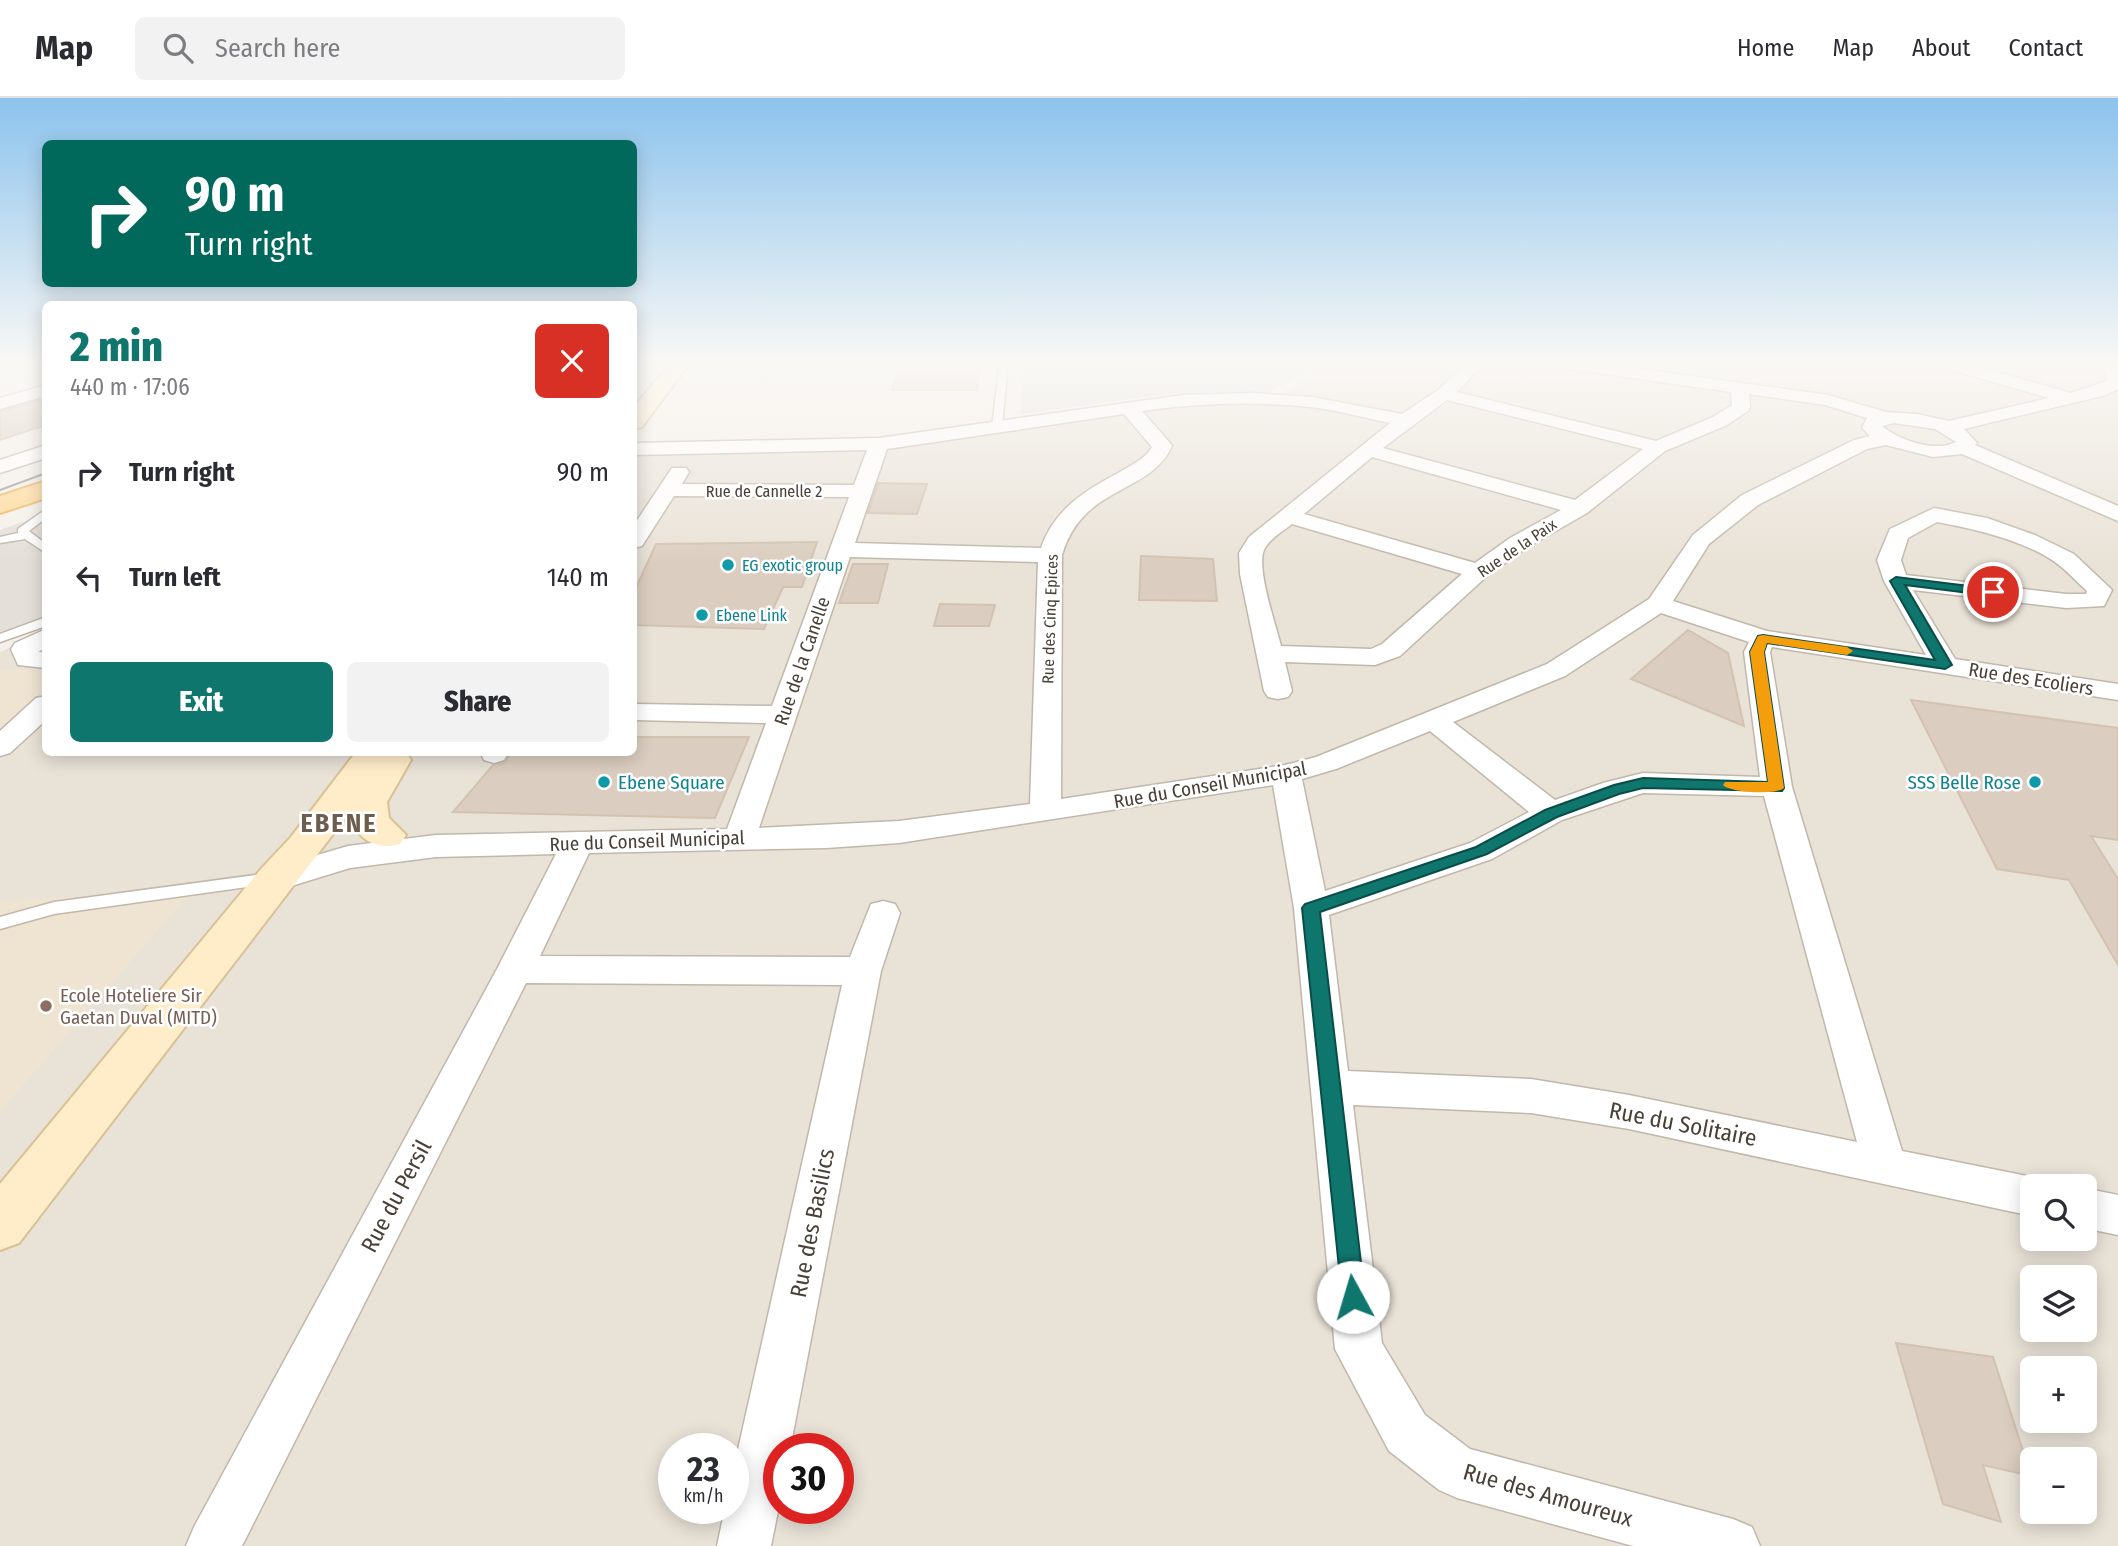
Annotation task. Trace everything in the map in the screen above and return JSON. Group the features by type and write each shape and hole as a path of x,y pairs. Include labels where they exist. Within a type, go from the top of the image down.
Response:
{"main road":[{"path":"0,508 42,491"},
{"path":"0,508 42,496"},
{"path":"290,862 297,839 360,756"},
{"path":"0,1225 372,756"},
{"path":"386,835 371,823 368,802 396,756"}],"street":[{"path":"637,449 879,444 974,430"},
{"name":"Rue des Cinq Epices","path":"1045,813 1050,555 1053,542 1073,509 1146,465 1159,454 1162,446 1148,430"},
{"path":"1278,691 1252,574 1251,553 1257,542 1287,516 1394,430"},
{"path":"1588,430 1658,447"},
{"name":"Rue de la Paix","path":"1270,654 1375,657 1391,650 1479,571 1518,543 1579,508 1658,447 1700,430"},
{"name":"Rue du Conseil Municipal","path":"436,846 577,844 899,832 1045,813 1286,774 1326,763 1556,670 1658,604 1701,540 1750,500 1861,444 1883,430"},
{"path":"1888,430 1929,450 1964,447 2118,514"},
{"path":"1952,430 1965,438 1967,443 1964,447"},
{"name":"Rue de la Canelle","path":"739,839 879,444"},
{"path":"1370,450 1579,508"},
{"path":"0,467 42,452"},
{"path":"637,536 679,472"},
{"name":"Rue de Cannelle 2","path":"667,490 862,492"},
{"path":"1896,581 2066,601 2095,601 2100,590 2066,559 2027,540 1979,523 1934,515 1898,534 1889,560 1896,581 1945,665"},
{"path":"1287,516 1479,571"},
{"path":"841,550 1050,555"},
{"name":"Rue des Ecoliers","path":"1658,604 1763,638 2118,692"},
{"path":"1763,638 1757,652 1777,788 1885,1166"},
{"path":"42,639 24,649 27,659 42,660"},
{"path":"0,747 42,708"},
{"path":"637,712 784,715"},
{"path":"1433,720 1551,813"},
{"name":"Rue des Amoureux","path":"1286,774 1311,908 1359,1349 1407,1433 1457,1472 1733,1546"},
{"path":"1311,908 1481,850 1551,813 1614,790 1643,783 1777,788"},
{"path":"290,862 356,836 386,835 436,846"},
{"name":"Rue du Persil","path":"213,1546 515,969 577,844"},
{"path":"290,862 436,846"},
{"name":"Rue des Basilics","path":"746,1540 863,971 883,913"},
{"path":"515,969 863,971"},
{"name":"Rue du Solitaire","path":"1330,1087 1531,1096 1629,1112 2020,1194"},
{"path":"2097,1211 2118,1215"}],"lane":[{"path":"42,515 22,531 42,547"},
{"path":"0,540 28,536"},
{"path":"0,638 42,623"},
{"path":"0,632 17,632"},
{"path":"0,923 67,906 290,862"}],"shaded area":[{"path":"962,430 2118,430 2118,1546 0,1546 0,652 42,633 42,756 637,756 637,446 877,439"},
{"path":"42,515 42,625 0,644 0,530"},
{"path":"0,669 42,670 42,692 0,729"},
{"name":"Ecole Hoteliere Sir Gaetan Duval (MITD)","path":"193,890 0,1112 0,901"}],"building":[{"path":"0,430 32,430 0,440"},
{"path":"878,483 927,484 917,514 868,513"},
{"path":"817,542 802,587 783,587 764,629 637,625 637,585 656,544"},
{"path":"1141,556 1213,559 1217,601 1139,600"},
{"path":"853,564 888,564 878,603 839,603"},
{"path":"940,604 995,605 989,626 934,626"},
{"path":"1688,630 1728,653 1744,726 1631,679"},
{"name":"SSS Belle Rose","path":"1911,700 2118,728 2118,840 2091,836 2118,879 2118,965 2069,880 1997,869"},
{"name":"Ebene Square","path":"637,737 749,737 715,818 453,812 493,765 505,763 509,756 637,756"},
{"path":"1896,1343 1993,1357 2022,1447 2020,1473 1983,1465 2001,1522 1943,1504"}],"tram line":[{"path":"0,490 42,474"}],"slow traffic":[{"path":"1731,785 1777,788 1757,652 1763,638 1847,651"}],"place":[{"name":"EG exotic group","path":"728,565"},
{"name":"Ebene Link","path":"702,615"},
{"name":"Ebene Square","path":"604,782"},
{"name":"SSS Belle Rose","path":"2035,782"},
{"name":"Ecole Hoteliere Sir Gaetan Duval (MITD)","path":"46,1006"}],"district":[{"name":"EBENE","path":"339,823"}],"route":[{"path":"1353,1297 1311,908 1418,874 1481,850 1551,813 1614,790 1643,783 1777,788 1757,652 1763,638 1945,665 1896,581 1993,592"}]}
